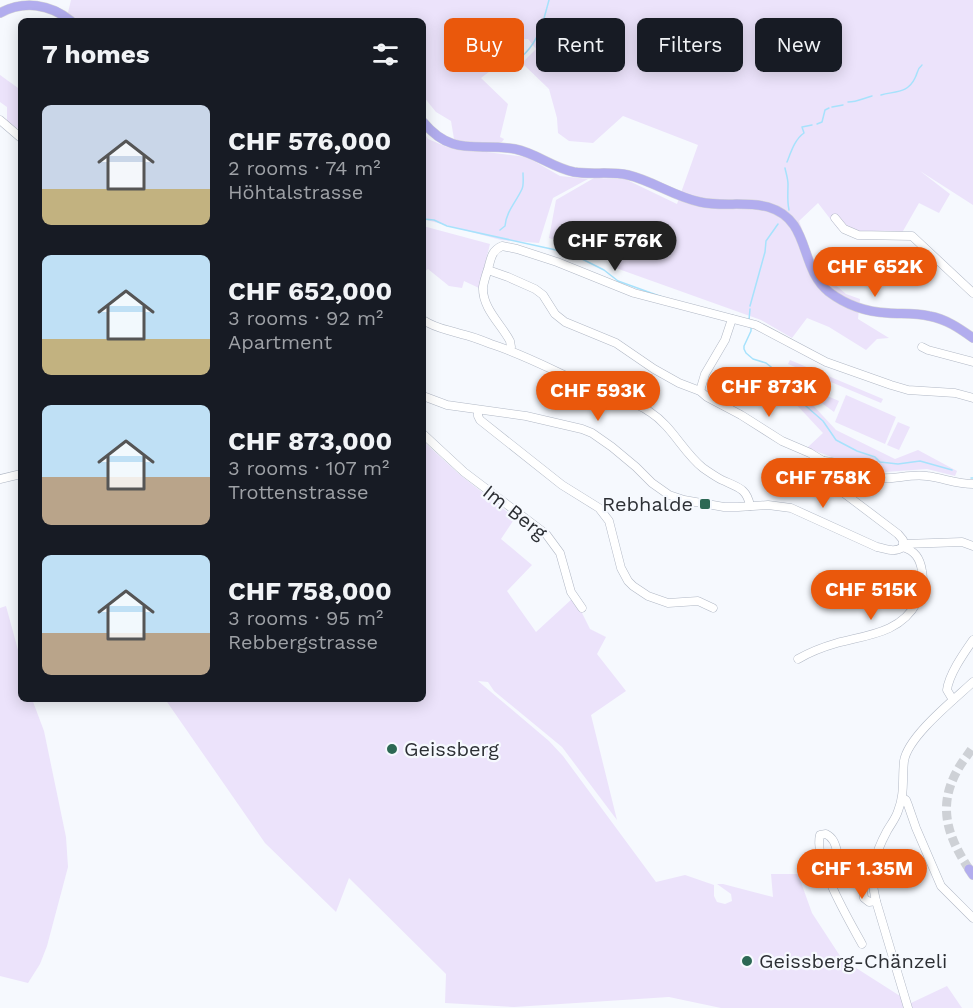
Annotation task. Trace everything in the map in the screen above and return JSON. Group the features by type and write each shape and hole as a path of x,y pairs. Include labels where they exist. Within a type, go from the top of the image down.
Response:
{"main road":[{"path":"0,13 12,8 33,5 46,7 66,18"},
{"path":"426,126 442,139 458,146 524,151 574,172 634,177 701,203 768,207 782,213 795,225 814,276 837,297 872,311 935,317 950,323 973,338"}],"street":[{"path":"0,120 18,135"},
{"path":"835,219 842,228 858,235 912,236 973,293"},
{"path":"509,351 510,341 484,299 484,285 493,252 500,247 517,249 557,262 634,293 756,325 826,362 891,385 908,390 955,393 973,398"},
{"path":"488,270 535,289 543,295 555,314 565,322 616,343 654,369 679,383 700,391 782,441 823,461 826,460 874,478 889,479 926,475 973,484"},
{"path":"700,391 705,374 725,340 732,320"},
{"path":"426,322 438,328 463,334 509,351 651,412 667,426 701,466 745,492 748,495 750,506"},
{"path":"922,346 928,350 973,362"},
{"path":"426,397 447,405 526,416 582,429 612,447 652,483 666,494 678,499 731,507 768,505 791,508 877,547 892,551 904,545 962,542 973,546"},
{"path":"478,410 480,420 574,494 599,508 609,521 621,568 633,586 648,596 668,603 698,601 713,608"},
{"name":"Im Berg","path":"426,437 464,472 550,539 560,553 571,592 582,608"},
{"path":"798,659 828,646 885,631 898,624 910,614 921,596 923,586 922,569 914,551 904,545 898,534 820,475 819,463 823,461"},
{"path":"0,479 18,475"},
{"path":"954,700 947,690 948,684 973,640"},
{"path":"908,1008 872,882 876,856 903,798 906,754 926,725 973,682"},
{"path":"903,798 906,800 941,886 973,918"},
{"path":"862,944 826,871 819,847 820,836 826,834 831,837 842,863 861,881 864,898 869,902 876,901"}],"shaded area":[{"path":"71,0 973,0 973,205 920,171 950,194 939,213 919,203 899,238 858,238 838,229 818,203 799,221 817,269 846,294 860,299 858,319 889,338 877,339 866,350 829,327 807,318 792,338 761,320 613,267 615,260 549,238 556,200 594,178 625,179 677,204 698,145 623,116 593,143 569,141 558,133 557,118 549,89 524,65 524,61 536,49 528,39 524,39 524,18 444,18 444,72 489,72 481,78 508,104 500,137 504,139 502,142 497,144 464,142 454,139 451,121 436,112 426,100 426,18 67,18"},
{"path":"0,75 18,88 18,129 7,121 7,107 0,102"},
{"path":"426,136 428,139 447,147 527,157 560,176 588,179 553,198 539,243 501,240 426,220"},
{"path":"426,227 490,244 479,288 464,281 462,288 449,286 428,269 426,271"},
{"path":"790,360 883,399 881,403 788,364"},
{"path":"781,371 836,430 895,459 918,450 957,471 955,476 927,469 885,472 851,464 807,448 823,433 793,401 775,374"},
{"path":"818,392 839,401 834,412 815,398"},
{"path":"846,395 896,417 885,444 835,422"},
{"path":"898,422 910,427 899,450 887,445"},
{"path":"426,444 459,474 515,518 501,539 532,565 507,591 536,632 573,598 590,629 606,637 597,654 626,691 591,715 617,820 562,747 494,691 488,682 478,681 549,741 563,756 656,882 685,875 714,885 714,896 717,902 725,904 732,901 731,894 717,884 773,897 771,874 798,874 812,913 842,959 911,1003 947,986 962,1008 721,1008 669,997 514,1007 445,1003 446,974 349,878 336,912 265,843 167,702 426,702"},
{"path":"6,606 18,650 18,702 33,702 44,731 66,837 68,867 47,946 40,964 28,983 0,976 0,608"}],"waterway":[{"path":"544,18 549,0"},
{"path":"524,54 536,38"},
{"path":"881,95 901,91 909,86 922,65"},
{"path":"848,102 872,96"},
{"path":"832,107 843,105"},
{"path":"817,124 822,122 825,110 829,108"},
{"path":"787,162 796,142 804,133 802,127 812,125"},
{"path":"785,168 789,210"},
{"path":"500,230 505,226 509,212 522,189 523,173"},
{"path":"426,219 556,250 582,259 604,270 618,281 665,298"},
{"path":"750,306 766,241 778,224"},
{"path":"748,320 750,309"},
{"path":"751,328 744,346 746,353 753,359 766,363 784,377 798,399 823,421 836,440 875,457 880,462 898,464 920,461 952,470"}],"tunnel":[{"path":"969,869 955,845 946,809 951,784 973,747"}],"place":[{"name":"Rebhalde","path":"705,504"},
{"name":"Geissberg","path":"392,749"},
{"name":"Geissberg-Chänzeli","path":"747,961"}]}
